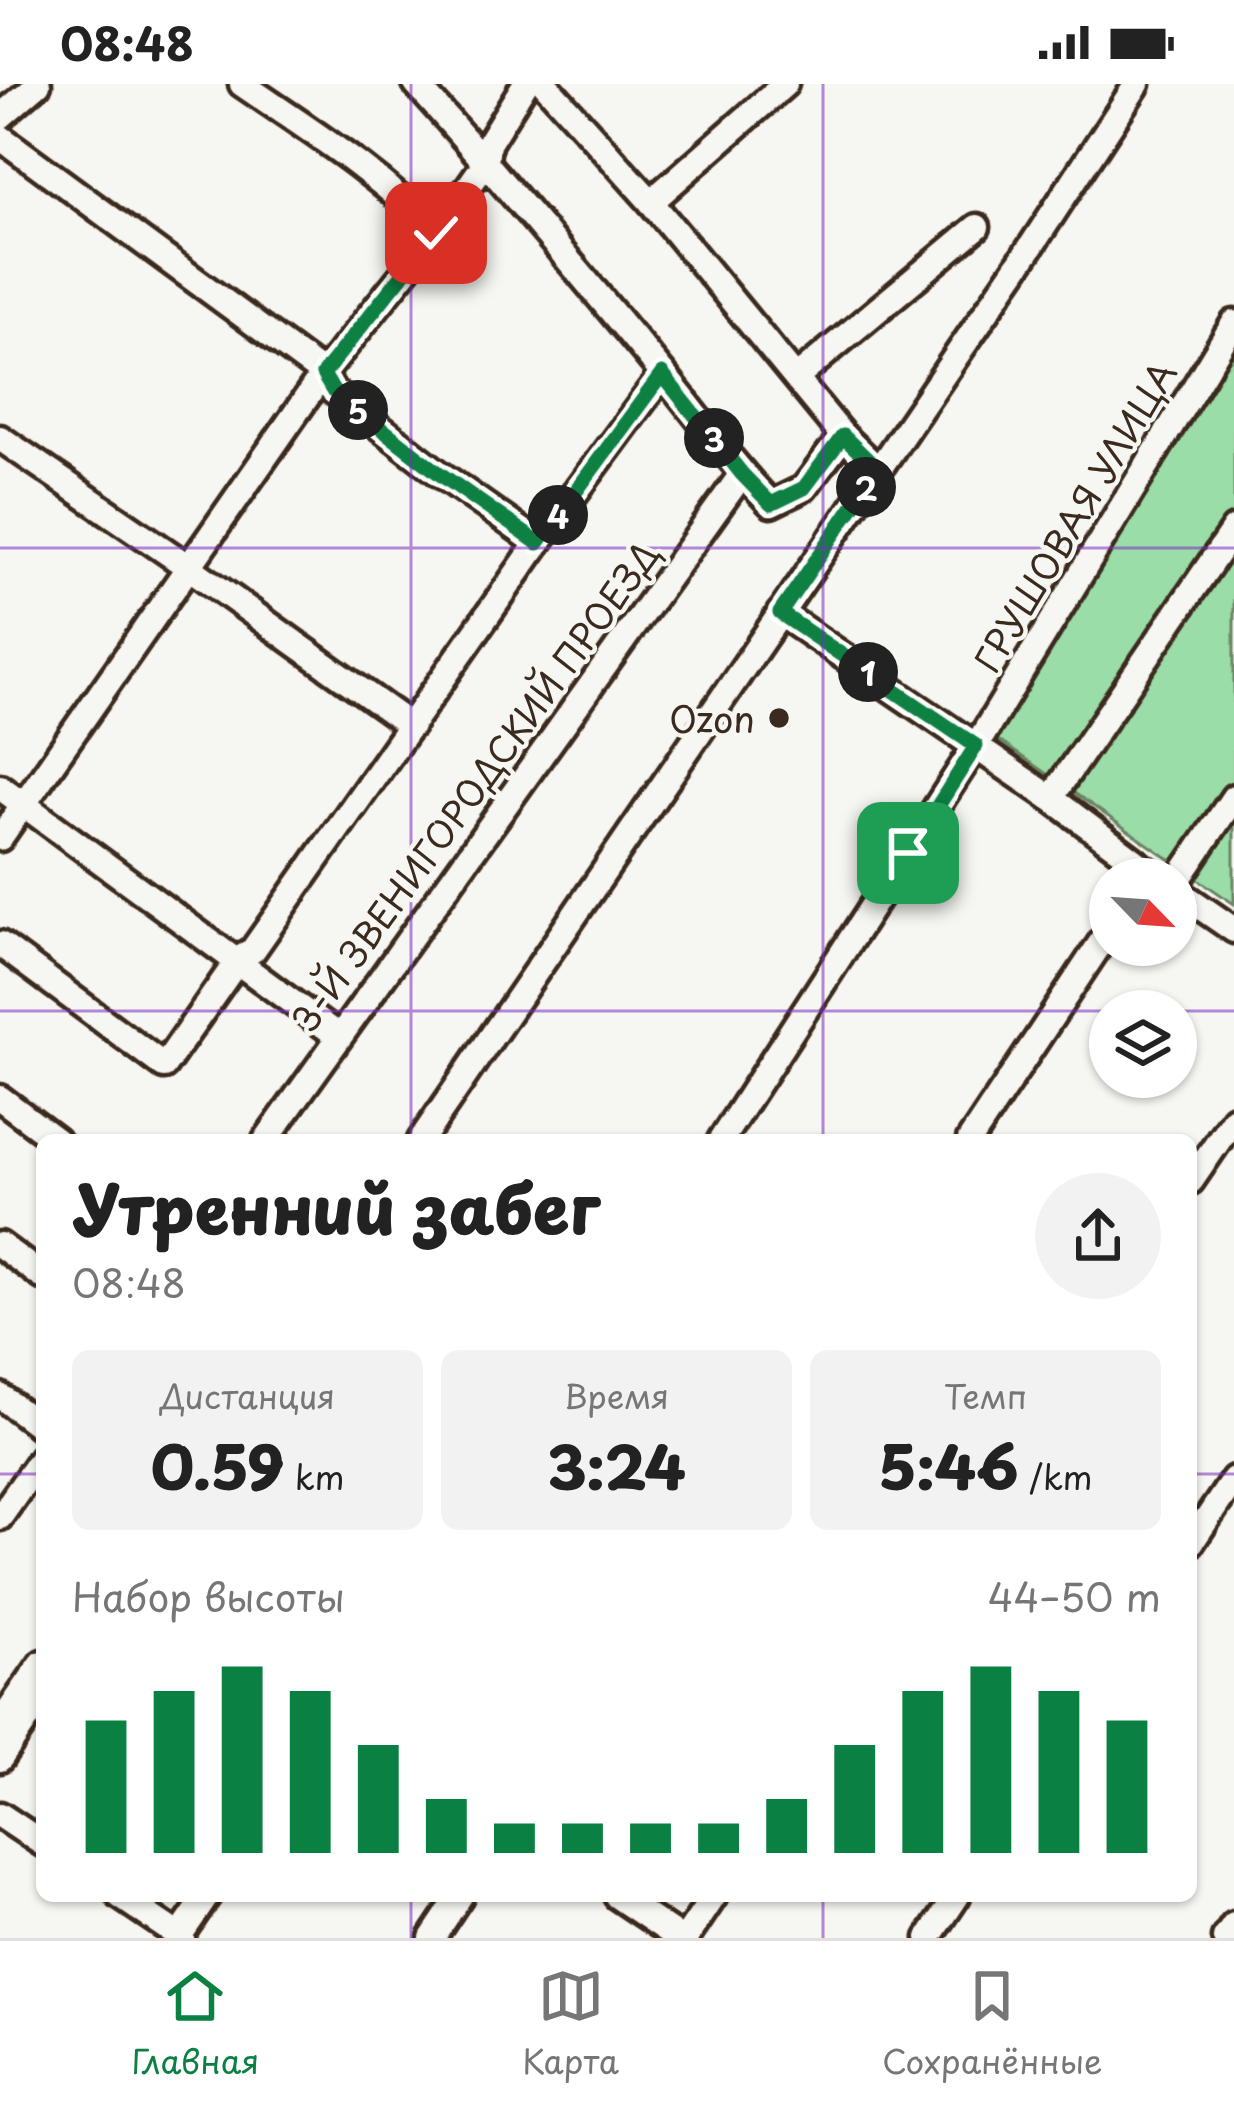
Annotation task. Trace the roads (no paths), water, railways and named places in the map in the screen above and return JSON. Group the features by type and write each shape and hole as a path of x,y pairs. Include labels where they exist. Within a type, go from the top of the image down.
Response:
{"street":[{"path":"0,117 38,84"},
{"path":"242,84 352,160 436,233"},
{"path":"416,84 771,504 804,488 843,436"},
{"path":"0,838 323,374 436,233 486,162 488,144 525,84"},
{"path":"545,84 650,202 843,436 878,470"},
{"path":"650,202 785,84"},
{"path":"425,1134 1137,84"},
{"path":"0,137 323,374 333,391 538,543"},
{"path":"796,379 977,227"},
{"name":"ГРУШОВАЯ УЛИЦА","path":"725,1134 976,746 1234,323"},
{"path":"0,944 164,1066 238,960 253,950 662,374"},
{"path":"0,438 411,726"},
{"name":"3-Й ЗВЕНИГОРОДСКИЙ ПРОЕЗД","path":"270,1134 742,474"},
{"path":"1051,798 1234,529"},
{"path":"780,613 1051,798 1127,858"},
{"path":"0,787 338,1036"},
{"path":"1194,858 1234,796"},
{"path":"1197,903 1234,930"},
{"path":"974,1134 1089,961"},
{"path":"0,1098 48,1134"},
{"path":"1197,1172 1234,1118"},
{"path":"0,1245 36,1272"},
{"path":"0,1396 36,1423"},
{"path":"1197,1535 1234,1479"},
{"path":"0,1517 34,1487"},
{"path":"0,1724 36,1672"},
{"path":"0,1759 36,1706"},
{"path":"0,1815 36,1840"},
{"path":"129,1902 180,1937 203,1902"},
{"path":"432,1938 456,1902"},
{"path":"626,1902 682,1938 709,1902"},
{"path":"928,1938 952,1902"},
{"path":"1225,1938 1234,1924"}],"place":[{"name":"Ozon","path":"779,718"}]}
